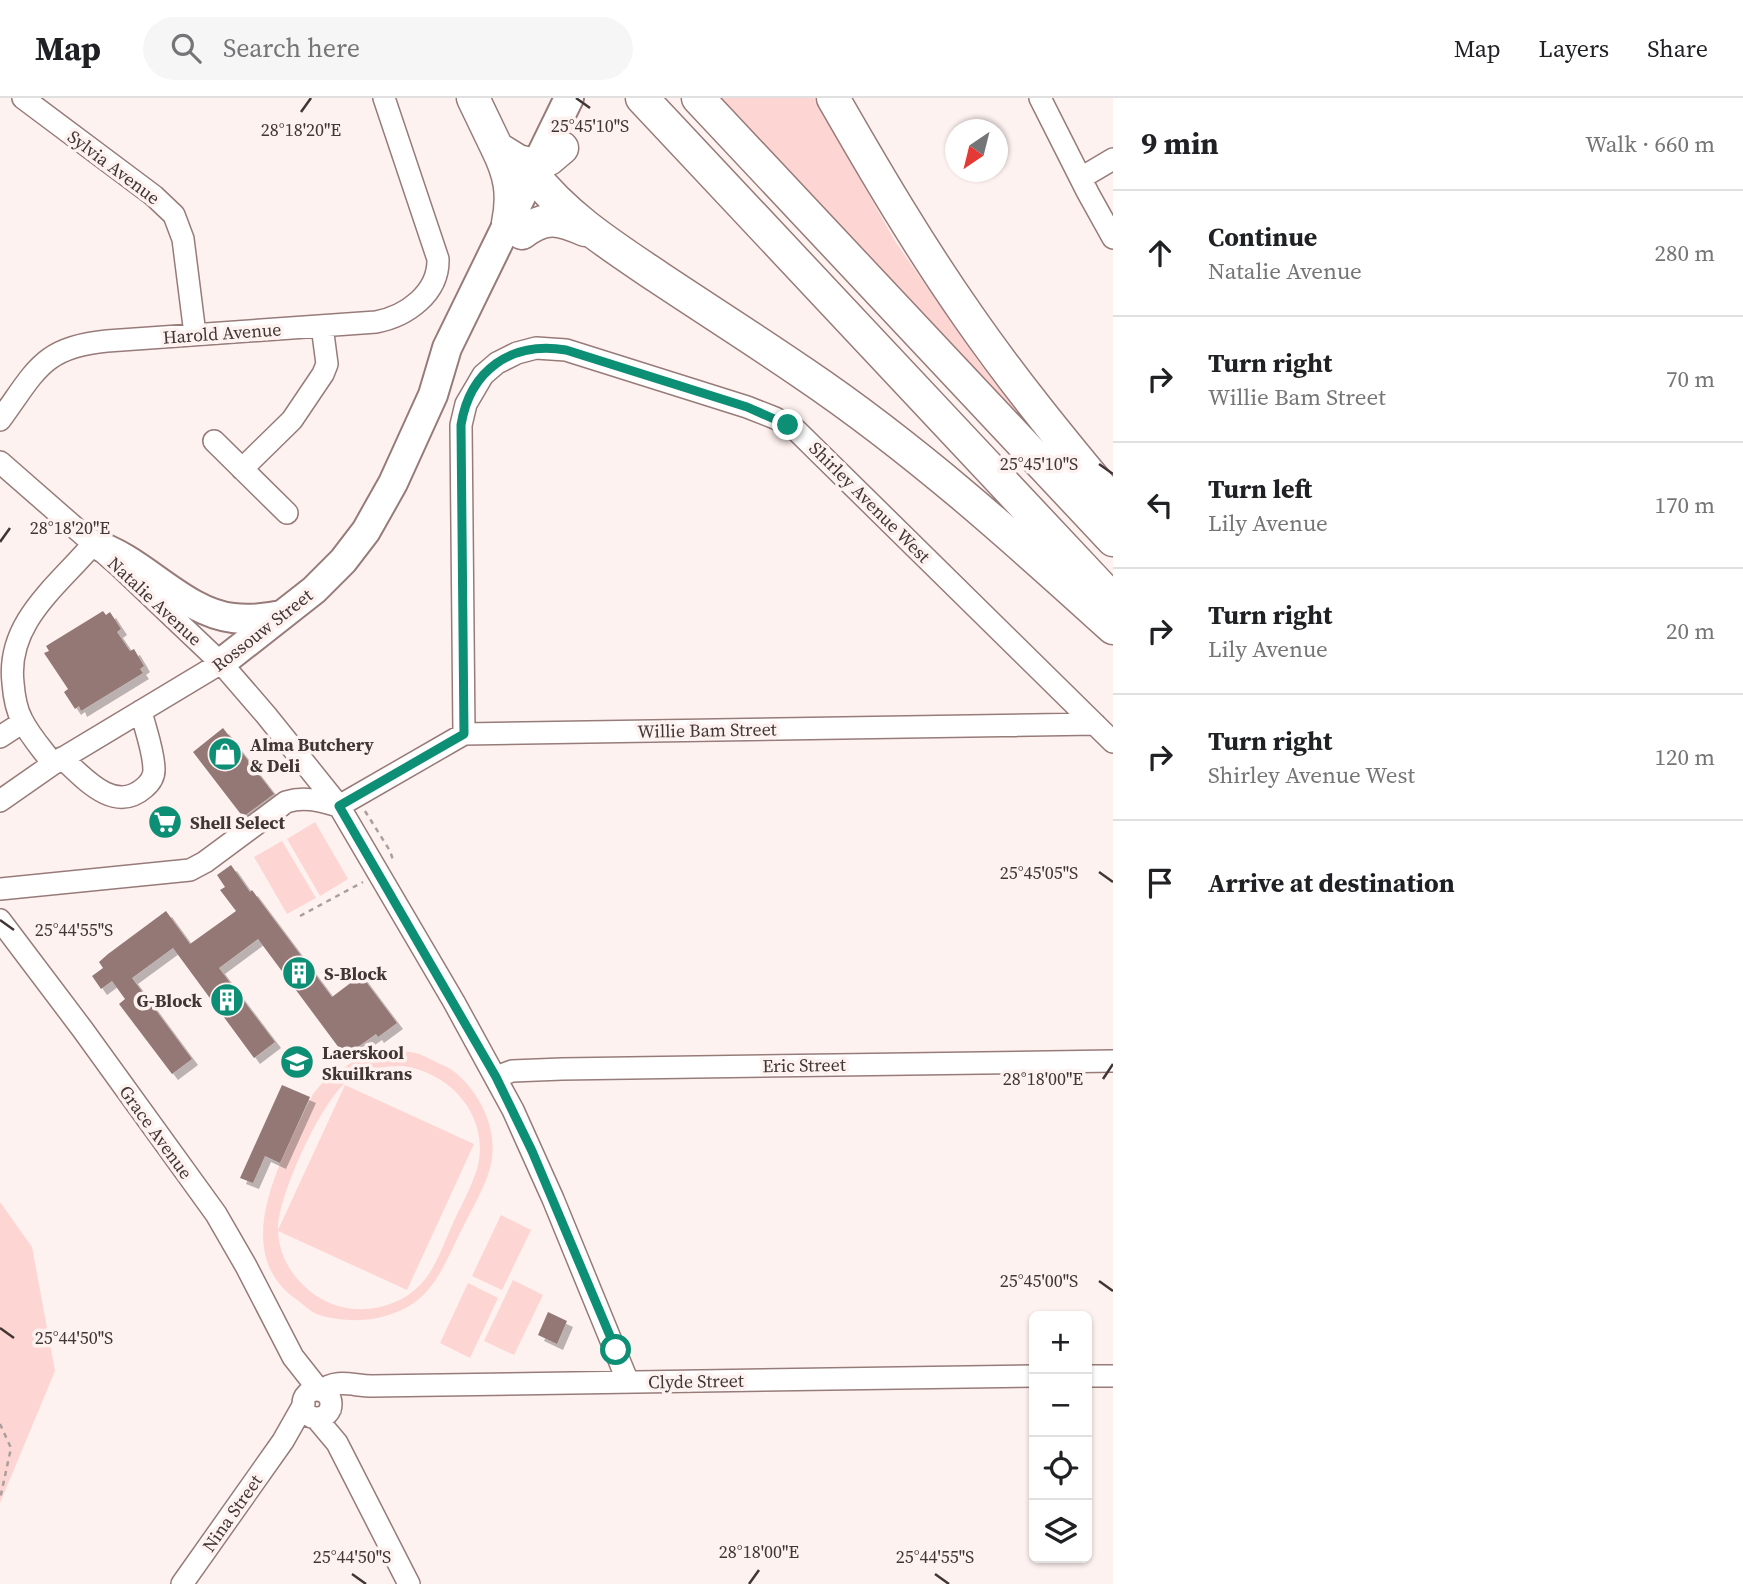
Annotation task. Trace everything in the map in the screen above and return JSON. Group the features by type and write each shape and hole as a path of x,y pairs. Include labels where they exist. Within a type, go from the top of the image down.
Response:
{"highway":[{"path":"473,98 508,171 515,228 547,220 569,223 593,234 803,372 877,425 1041,561 1113,628"},
{"path":"642,98 1113,600"},
{"path":"698,98 1113,540"},
{"path":"834,98 886,190 970,318 1047,422 1113,502"},
{"path":"497,148 537,175 593,234"},
{"path":"537,175 562,148"}],"main road":[{"name":"Rossouw Street","path":"221,663 333,571 366,531 393,483 439,379 463,347 569,98"},
{"path":"562,148 587,98"},
{"path":"93,544 120,555 186,600 214,613 234,619 282,615"}],"street":[{"name":"Sylvia Avenue","path":"23,98 154,196 174,215 183,239 195,334"},
{"name":"Harold Avenue","path":"0,419 40,366 62,350 85,343 376,322 400,315 417,302 432,284 437,269 436,254 384,98"},
{"path":"1040,98 1113,238"},
{"path":"1081,178 1113,159"},
{"path":"242,470 292,421 323,374 327,364 322,326"},
{"name":"Shirley Avenue West","path":"464,734 461,425 466,404 483,375 510,356 530,350 553,348 747,407 788,425 809,442 1113,742"},
{"path":"214,441 286,513"},
{"name":"Natalie Avenue","path":"0,462 221,663 339,806 496,1077 532,1151 628,1382"},
{"path":"93,544 33,611 20,633 12,657 12,677 18,712 23,722 58,761 116,799 136,795 151,782 154,771 141,711"},
{"name":"Rossouw Street","path":"0,801 58,761 221,663"},
{"path":"0,737 23,722"},
{"name":"Willie Bam Street","path":"339,806 464,734 1095,724"},
{"path":"0,889 183,872 205,862 286,802 309,799 339,806"},
{"name":"Grace Avenue","path":"0,920 216,1214 246,1266 408,1584"},
{"name":"Eric Street","path":"496,1077 512,1071 562,1069 1113,1061"},
{"name":"Clyde Street","path":"317,1405 334,1384 343,1383 357,1386 1029,1376"},
{"path":"1092,1376 1113,1376"},
{"name":"Nina Street","path":"181,1584 283,1441 317,1405"}],"path":[{"path":"362,807 392,855 392,864"},
{"path":"300,916 371,878"},
{"path":"0,1424 11,1448 0,1499"}],"shaded area":[{"path":"720,98 814,98 895,241 981,365 1033,430"},
{"path":"315,822 348,879 320,896 287,839"},
{"path":"282,841 316,898 287,914 254,857"},
{"path":"397,1051 417,1054 449,1068 466,1083 481,1103 490,1127 493,1152 489,1172 438,1276 417,1301 404,1309 377,1318 347,1320 312,1312 293,1297 274,1276 265,1252 263,1225 268,1197 290,1142 313,1094 323,1082 367,1052","holes":["403,1066 421,1070 452,1088 473,1116 480,1150 475,1176 435,1263 421,1284 398,1301 385,1306 357,1309 330,1303 310,1291 296,1277 281,1251 278,1231 407,1290 474,1144 345,1085 278,1230 293,1172 315,1125 340,1088 351,1078 370,1070 390,1067"]},
{"path":"0,1202 32,1247 55,1371 0,1503"},
{"path":"501,1215 531,1230 502,1290 472,1276"},
{"path":"513,1280 543,1295 514,1355 484,1341"},
{"path":"468,1283 498,1298 470,1358 440,1343"}],"building":[{"path":"103,611 106,615 110,612 121,629 117,632 130,651 134,649 144,666 140,669 143,673 81,711 79,706 75,709 64,692 68,689 44,653 49,651 46,646"},
{"path":"223,728 274,794 243,817 193,752"},
{"path":"231,865 332,997 361,975 397,1023 345,1056 258,939 219,968 275,1042 254,1058 173,948 132,978 192,1059 172,1074 119,1004 125,999 112,981 101,989 92,976 103,968 99,962 108,954 166,911 190,944 236,911 220,890 225,887 217,875"},
{"path":"282,1085 310,1097 280,1163 265,1156 253,1183 240,1178"},
{"path":"548,1312 567,1321 557,1344 538,1335"}],"place":[{"name":"Alma Butchery & Deli","path":"225,754"},
{"name":"Shell Select","path":"165,822"},
{"name":"S-Block","path":"299,973"},
{"name":"G-Block","path":"227,1000"},
{"name":"Laerskool Skuilkrans","path":"297,1062"}],"route":[{"path":"616,1350 513,1110 454,1002 339,806 464,734 461,425 470,393 480,378 497,363 536,348 566,350 747,407 788,425"}]}
